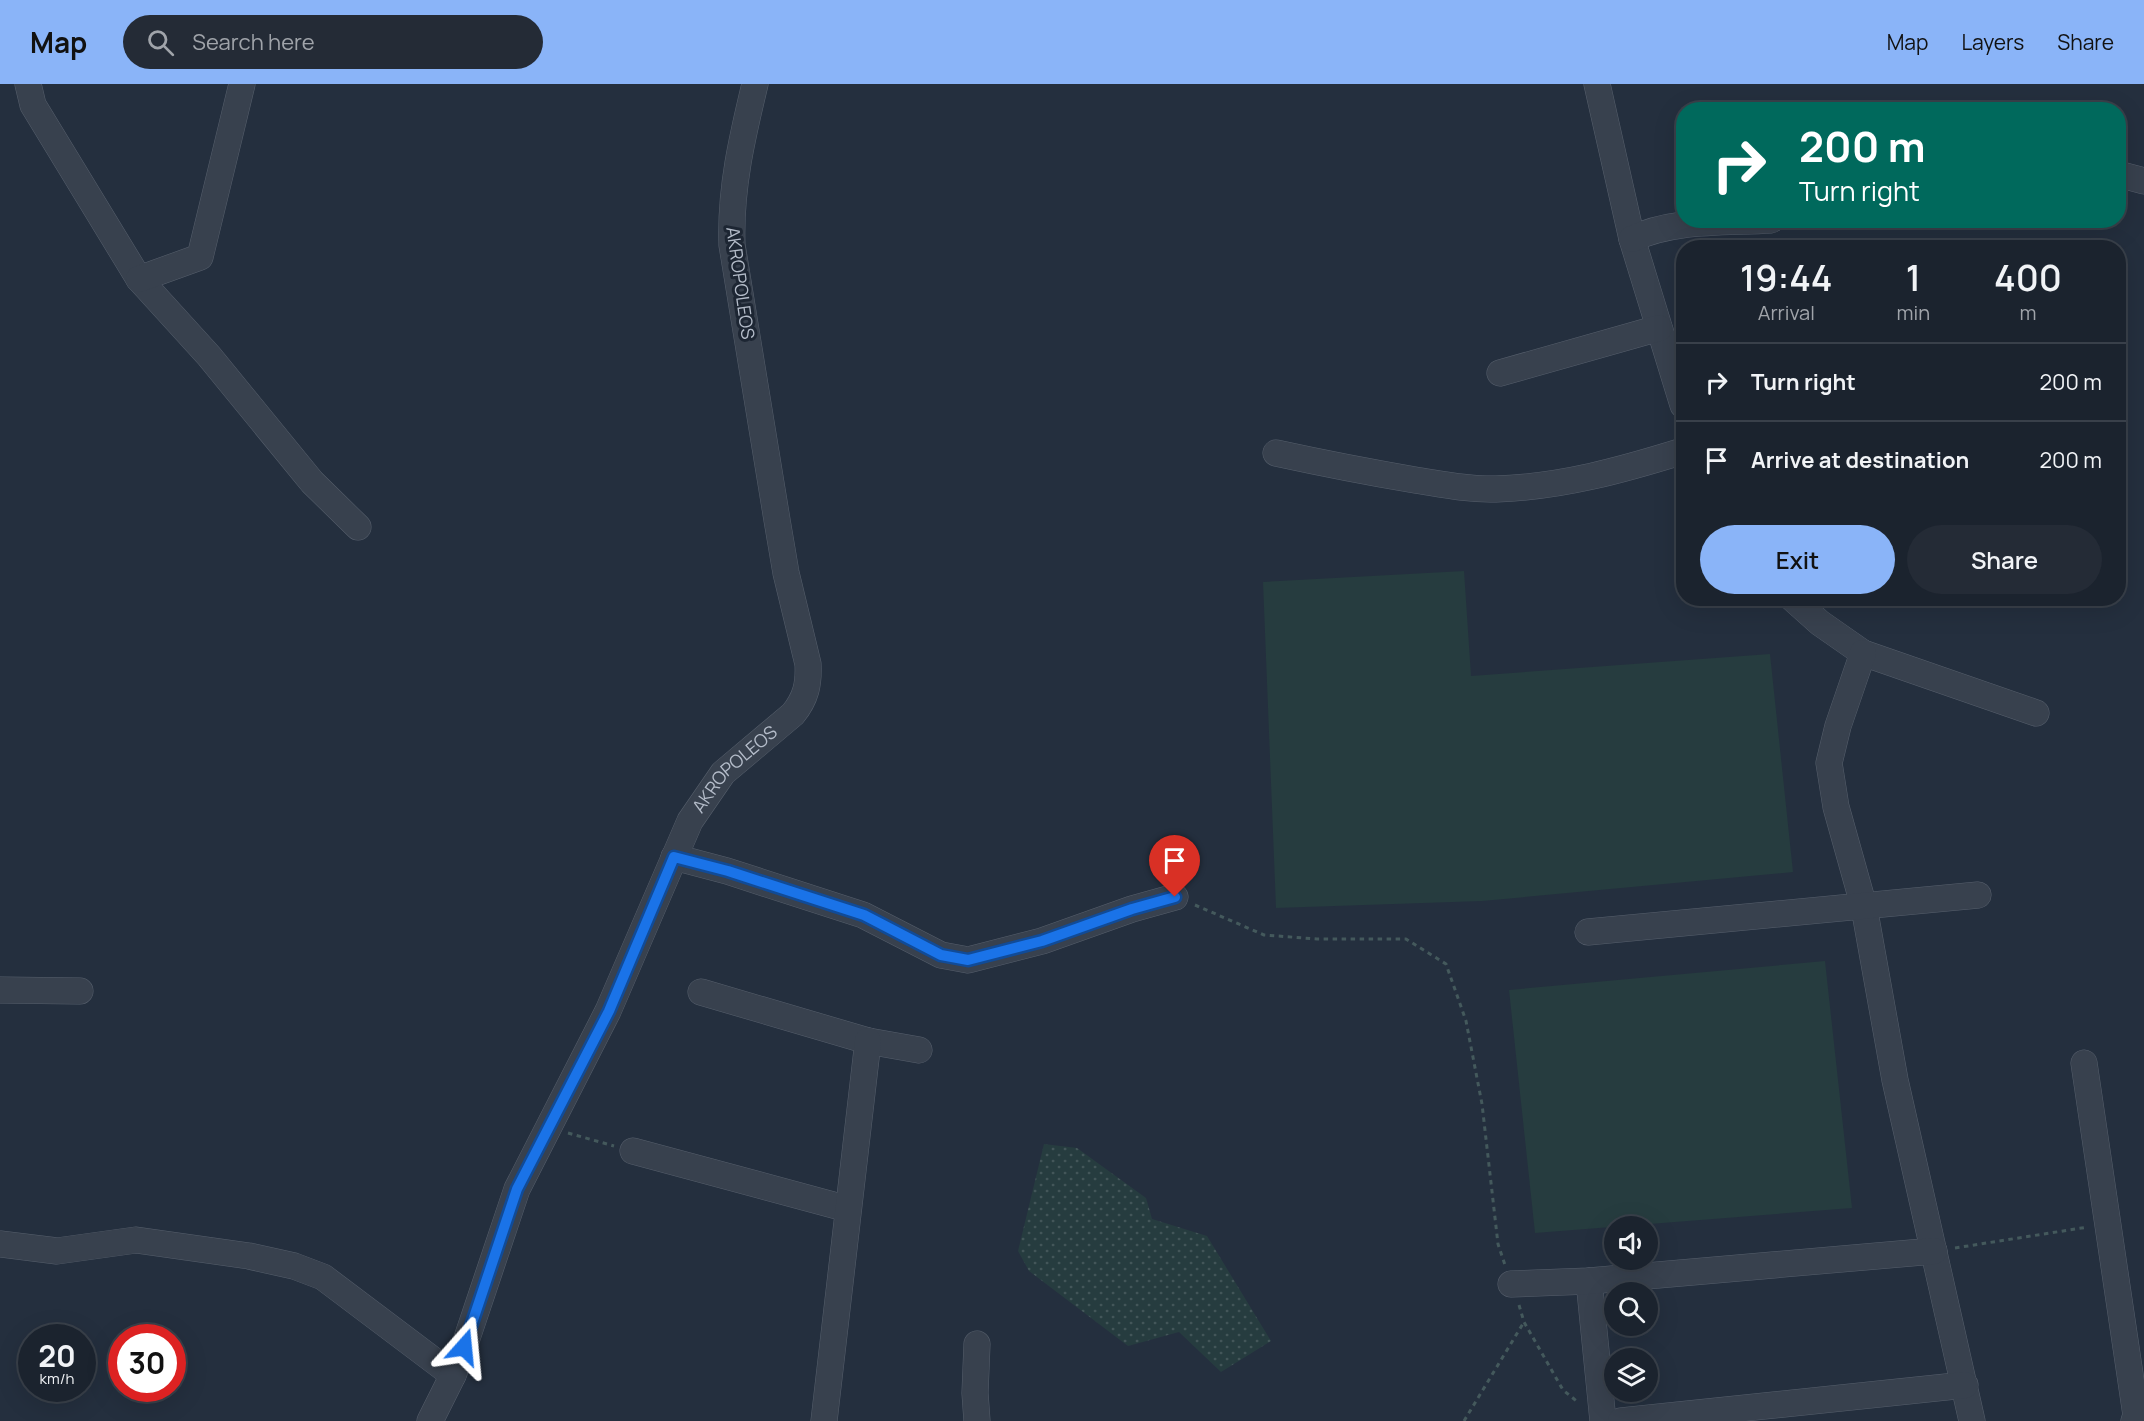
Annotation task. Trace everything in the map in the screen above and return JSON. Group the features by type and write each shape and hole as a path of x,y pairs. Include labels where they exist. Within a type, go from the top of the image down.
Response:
{"street":[{"path":"28,84 33,105 138,279 209,356 312,482 358,527"},
{"path":"138,279 200,257 242,84"},
{"name":"AKROPOLEOS","path":"430,1421 453,1375 517,1189 609,1011 690,821 723,773 793,714 802,703 808,679 808,664 786,573 732,245 731,217 737,164 756,84"},
{"path":"1597,84 1632,238 1676,383"},
{"path":"2126,176 2144,181"},
{"path":"1632,238 1648,231 1676,226"},
{"path":"1500,373 1659,328"},
{"path":"1276,453 1355,470 1448,485 1494,489 1581,479 1676,453"},
{"path":"1801,606 1820,623 1863,653 2036,713"},
{"path":"1863,653 1838,726 1829,763 1836,807 1864,907 1895,1080 1972,1421"},
{"path":"674,857 728,871 864,915 941,955 968,960 1042,941 1132,909 1175,897"},
{"path":"1588,932 1978,895"},
{"path":"0,990 80,991"},
{"path":"701,992 868,1041 919,1050"},
{"path":"824,1421 868,1041"},
{"path":"2084,1063 2136,1414 2134,1421"},
{"path":"633,1151 848,1209"},
{"path":"0,1244 57,1251 136,1240 249,1256 294,1266 323,1277 453,1375"},
{"path":"1511,1284 1589,1281 1934,1251"},
{"path":"1589,1281 1595,1415"},
{"path":"977,1344 975,1393 977,1421"},
{"path":"1621,1421 1793,1412 1965,1385"}],"path":[{"path":"1175,897 1264,935 1317,939 1406,939 1446,964 1466,1021 1482,1104 1498,1244 1511,1284 1524,1322 1563,1390 1595,1415"},
{"path":"548,1128 633,1151"},
{"path":"1934,1251 2108,1224"},
{"path":"1464,1421 1524,1322"}],"green space":[{"path":"1464,571 1471,676 1770,654 1793,872 1482,901 1276,908 1263,582"},
{"path":"1825,961 1852,1208 1658,1223 1658,1216 1604,1216 1604,1228 1535,1233 1509,990"},
{"path":"1044,1144 1077,1148 1146,1198 1152,1219 1207,1236 1271,1341 1221,1372 1179,1332 1128,1346 1029,1271 1018,1251"}],"route":[{"path":"464,1347 517,1189 609,1011 674,857 728,871 864,915 941,955 968,960 1042,941 1132,909 1175,897"}]}
